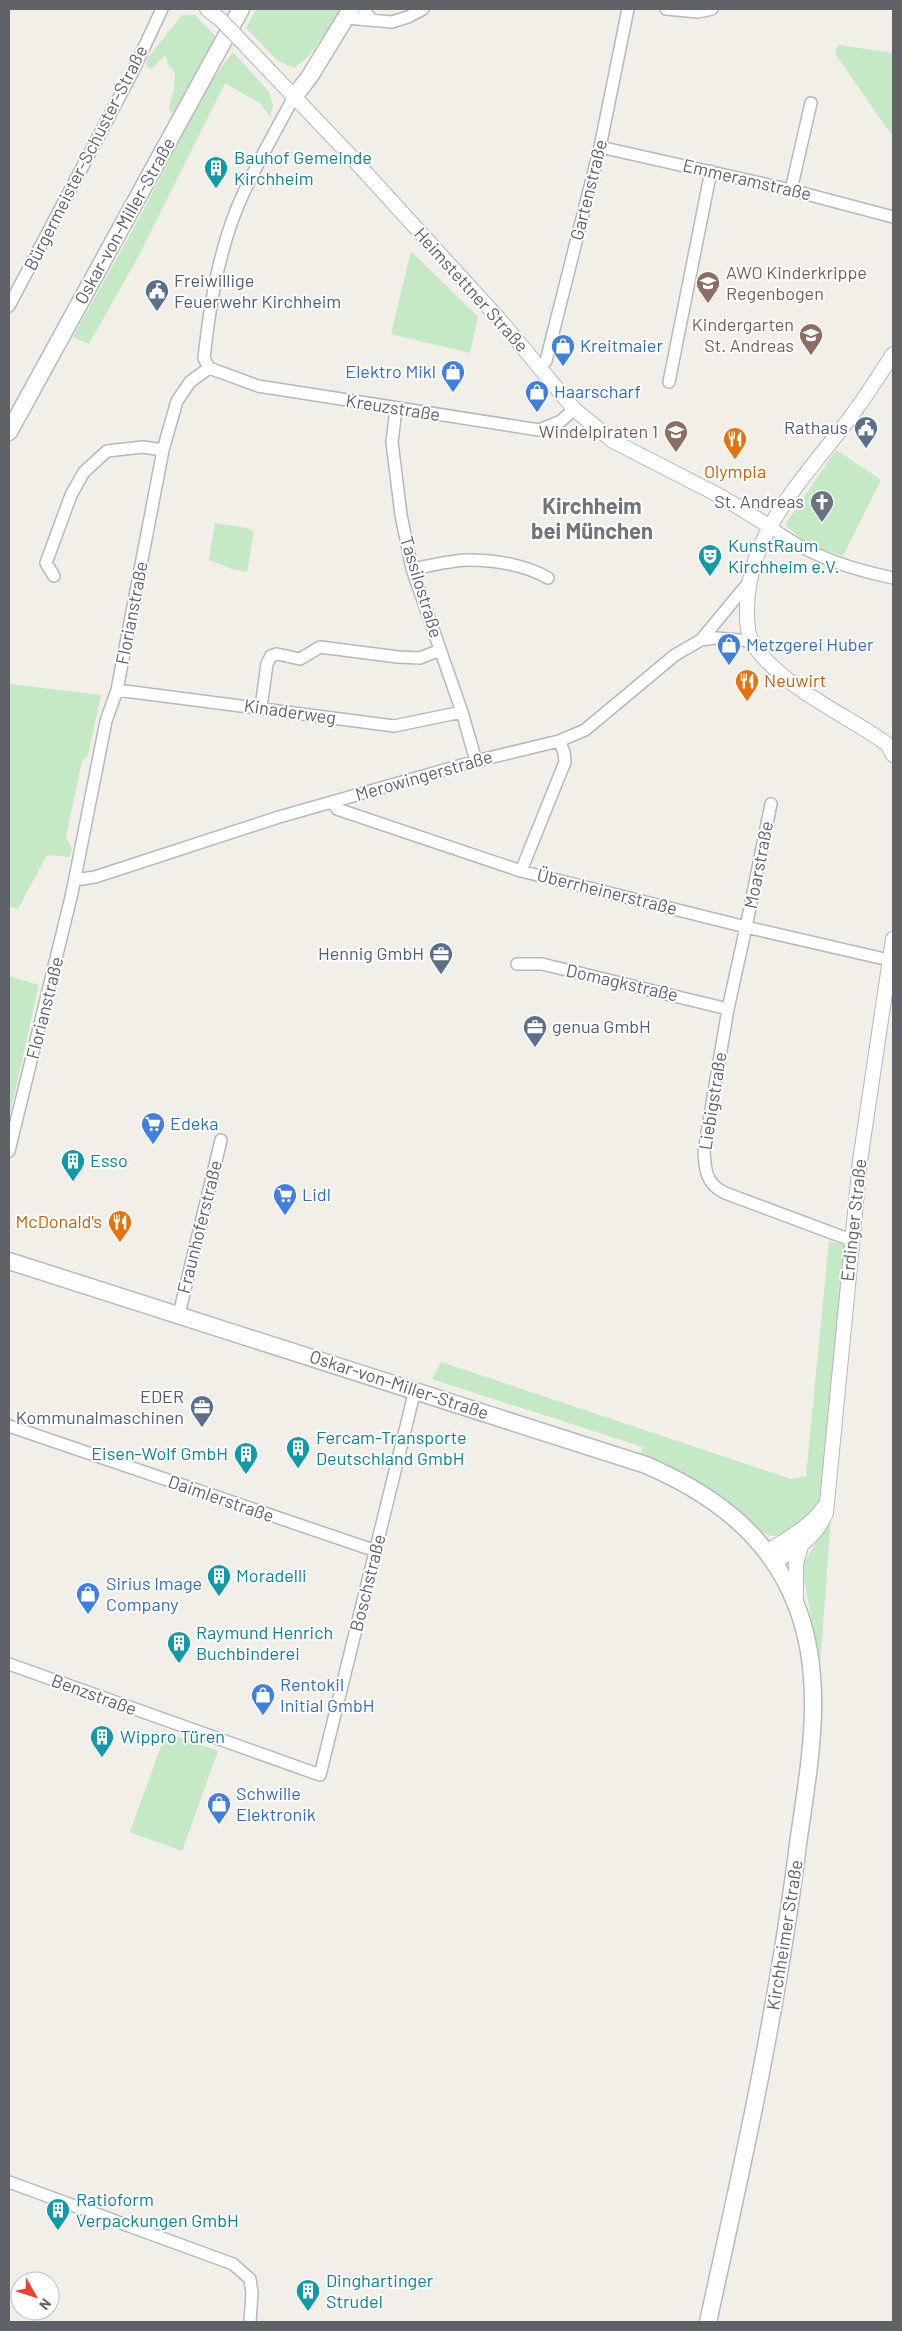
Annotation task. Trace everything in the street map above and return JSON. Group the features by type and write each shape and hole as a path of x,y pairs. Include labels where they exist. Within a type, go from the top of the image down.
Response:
{"main road":[{"name":"Oskar-von-Miller-Straße","path":"9,432 242,9"},
{"path":"294,97 310,76 349,13"},
{"name":"Oskar-von-Miller-Straße","path":"9,1261 531,1427 669,1475 722,1507 751,1533 770,1558"},
{"name":"Kirchheimer Straße","path":"708,2322 747,2148 770,2034 788,1930 810,1754 812,1668 796,1603 786,1581 770,1558"}],"street":[{"name":"Bürgermeister-Schuster-Straße","path":"9,306 132,73 162,9"},
{"name":"Heimstettner Straße","path":"207,9 221,20 294,97 495,314 574,409 613,441 722,497 769,526"},
{"path":"363,9 371,19"},
{"path":"349,13 392,22 408,17 423,9"},
{"name":"Gartenstraße","path":"540,368 546,361 600,147 628,9"},
{"path":"666,9 698,12 712,9"},
{"path":"209,368 204,358 207,328 214,286 228,234 244,193 294,97"},
{"path":"791,190 811,103"},
{"name":"Emmeramstraße","path":"600,147 791,190 893,217"},
{"path":"669,382 711,171"},
{"path":"891,746 789,680 769,663 750,641 747,623 749,582 760,546 769,526 871,390 893,354"},
{"name":"Kreuzstraße","path":"209,368 258,386 539,430 561,421 574,409"},
{"name":"Florianstraße","path":"9,1151 75,880 106,721 117,690 163,450 177,401 190,382 209,368"},
{"name":"Tassilostraße","path":"396,409 392,442 401,514 412,568 462,712 476,761"},
{"path":"54,576 46,562 71,495 84,472 108,452 143,447 163,450"},
{"path":"769,526 813,554 833,562 893,578"},
{"path":"412,568 469,560 535,570 548,578"},
{"path":"701,640 749,582"},
{"name":"Merowingerstraße","path":"75,880 95,877 204,840 333,802 476,761 559,741 585,730 675,654 701,640 716,638 750,641"},
{"path":"260,707 267,664 271,656 277,654 300,659 320,647 420,658 440,650"},
{"name":"Kinaderweg","path":"117,690 260,707 394,726 462,712"},
{"path":"521,871 565,762 564,752 559,741"},
{"name":"Überrheinerstraße","path":"333,802 337,809 521,871 746,927 889,960"},
{"name":"Moarstraße","path":"746,927 771,804"},
{"name":"Liebigstraße","path":"746,927 728,1009 704,1151 706,1174 716,1189 725,1194 851,1240"},
{"name":"Erdinger Straße","path":"770,1558 801,1546 820,1528 826,1513 860,1161 893,939"},
{"name":"Domagkstraße","path":"516,964 542,964 728,1009"},
{"name":"Fraunhoferstraße","path":"179,1314 222,1140"},
{"name":"Boschstraße","path":"320,1775 415,1390"},
{"name":"Daimlerstraße","path":"9,1426 376,1551"},
{"path":"770,1558 816,1518 827,1502"},
{"path":"796,1603 796,1564 801,1546"},
{"name":"Benzstraße","path":"9,1664 320,1775"},
{"path":"9,2182 233,2264 250,2279 252,2293 250,2322"}],"green space":[{"path":"256,9 342,9 309,56 294,68 278,61 246,28"},
{"path":"182,15 195,15 215,36 180,109 171,113 169,108 174,88 175,73 167,63 166,55 151,69 146,65 147,59"},
{"path":"839,45 893,53 893,137 836,55 836,49"},
{"path":"233,52 269,92 273,105 270,117 261,104 225,83 137,259 89,344 73,337 142,213 209,84"},
{"path":"411,251 478,317 470,353 391,334"},
{"path":"836,450 881,480 843,556 810,546 785,525"},
{"path":"215,523 247,528 254,532 247,572 232,569 209,560"},
{"path":"9,684 101,695 88,755 82,761 66,837 72,849 70,857 47,855 18,909 9,906"},
{"path":"9,976 39,985 9,1118"},
{"path":"829,1241 846,1246 844,1285 819,1501 822,1503 795,1528 783,1535 771,1536 765,1534 740,1511 704,1486 680,1472 640,1455 643,1447 432,1379 441,1362 791,1479 806,1476"},
{"path":"831,1517 821,1654 819,1663 802,1567"},
{"path":"166,1732 218,1751 182,1851 130,1832"}],"place":[{"name":"Bauhof Gemeinde Kirchheim","path":"216,189"},
{"name":"AWO Kinderkrippe Regenbogen","path":"708,304"},
{"name":"Freiwillige Feuerwehr Kirchheim","path":"157,312"},
{"name":"Kindergarten St. Andreas","path":"811,356"},
{"name":"Kreitmaier","path":"563,367"},
{"name":"Elektro Mikl","path":"453,393"},
{"name":"Haarscharf","path":"537,413"},
{"name":"Rathaus","path":"866,449"},
{"name":"Windelpiraten 1","path":"676,453"},
{"name":"Olympia","path":"735,460"},
{"name":"St. Andreas","path":"822,523"},
{"name":"KunstRaum Kirchheim e.V.","path":"710,577"},
{"name":"Metzgerei Huber","path":"729,666"},
{"name":"Neuwirt","path":"747,702"},
{"name":"Hennig GmbH","path":"441,975"},
{"name":"genua GmbH","path":"535,1048"},
{"name":"Edeka","path":"153,1145"},
{"name":"Esso","path":"73,1182"},
{"name":"Lidl","path":"285,1216"},
{"name":"McDonald's","path":"120,1243"},
{"name":"EDER Kommunalmaschinen","path":"202,1428"},
{"name":"Fercam-Transporte Deutschland GmbH","path":"298,1469"},
{"name":"Eisen-Wolf GmbH","path":"246,1475"},
{"name":"Moradelli","path":"219,1597"},
{"name":"Sirius Image Company","path":"88,1615"},
{"name":"Raymund Henrich Buchbinderei","path":"179,1664"},
{"name":"Rentokil Initial GmbH","path":"263,1716"},
{"name":"Wippro Türen","path":"102,1758"},
{"name":"Schwille Elektronik","path":"219,1825"},
{"name":"Ratioform Verpackungen GmbH","path":"58,2231"},
{"name":"Dinghartinger Strudel","path":"308,2312"}],"district":[{"name":"Kirchheim bei München","path":"592,518"}]}
